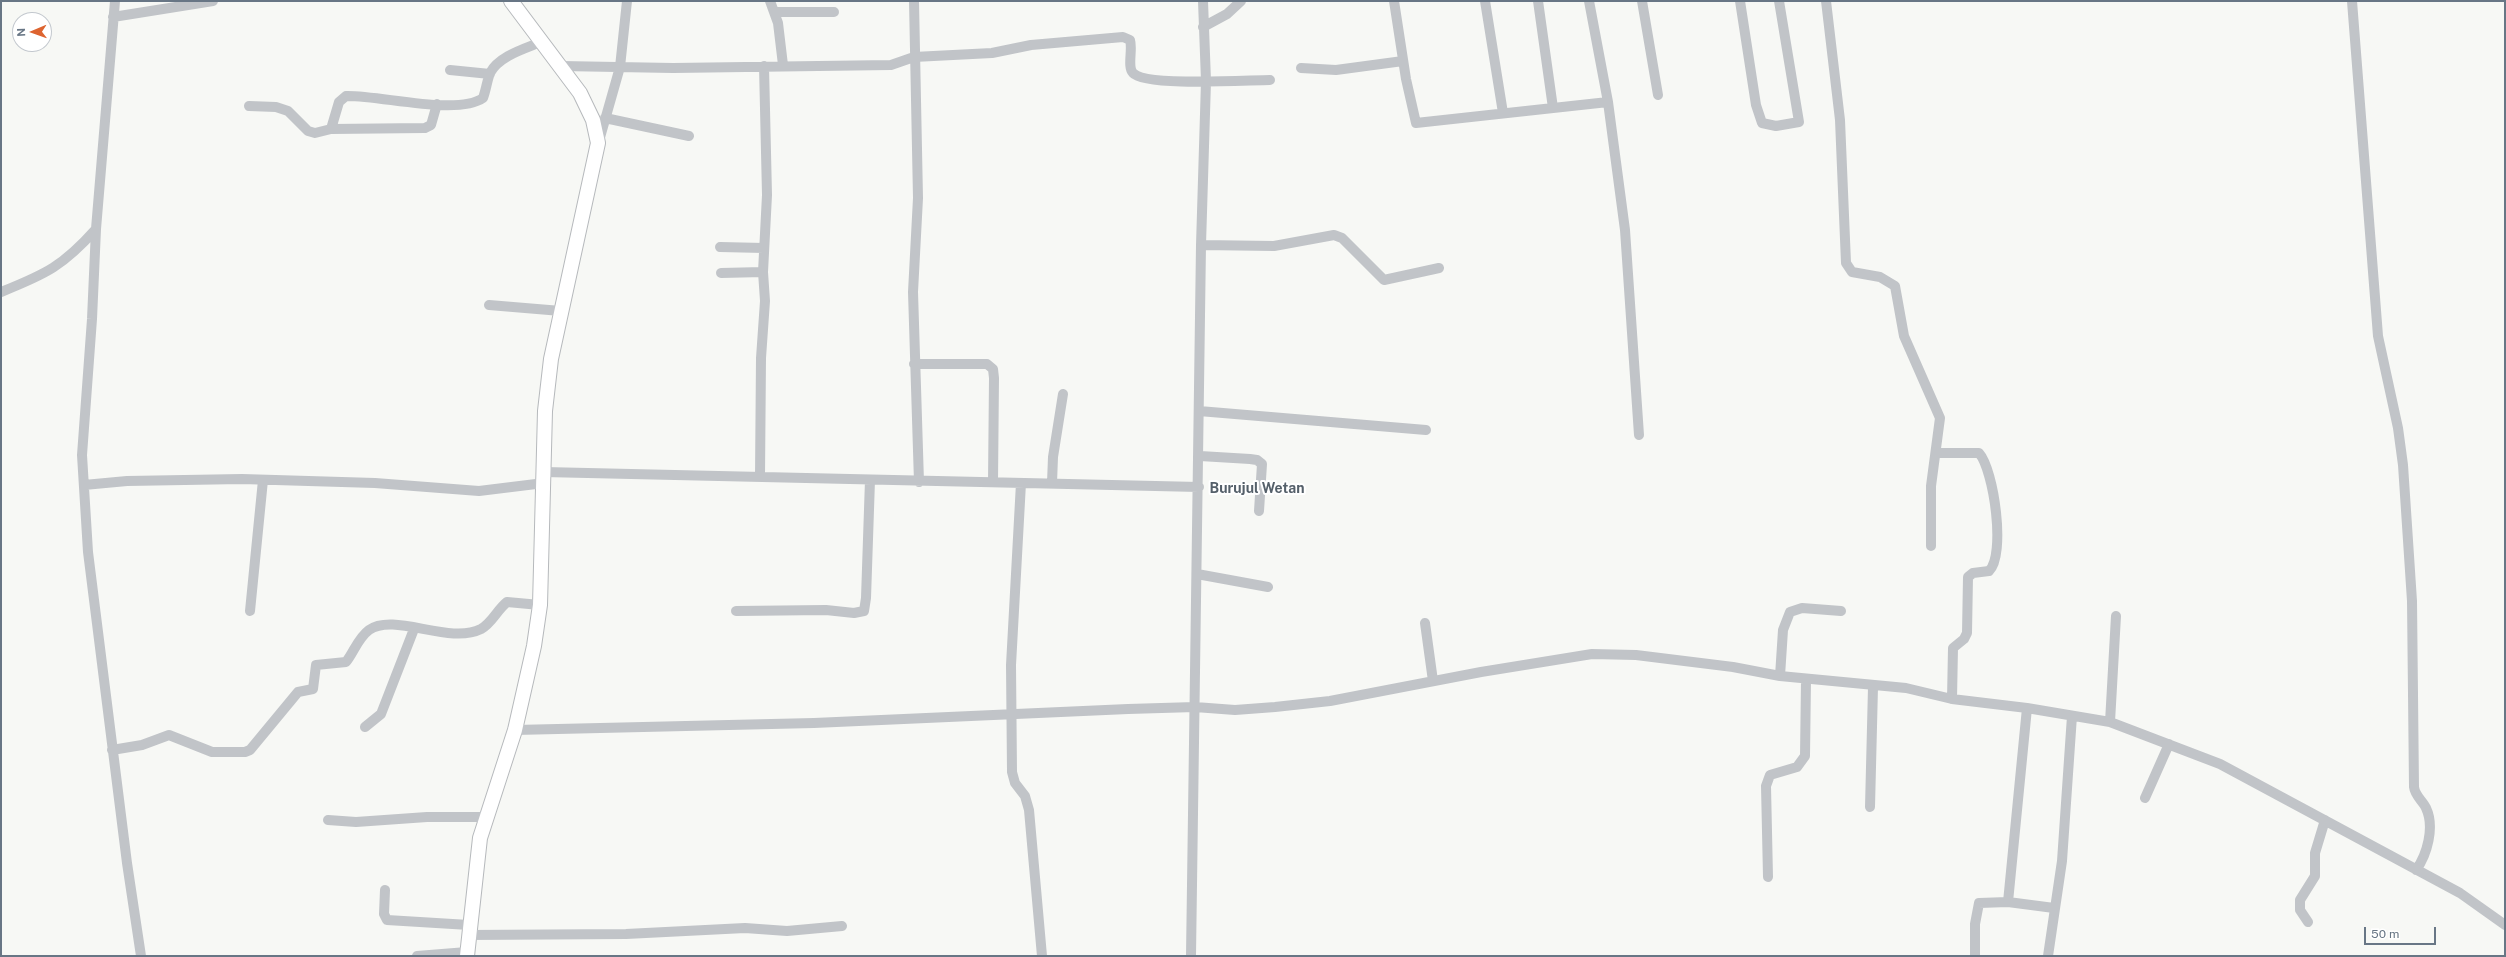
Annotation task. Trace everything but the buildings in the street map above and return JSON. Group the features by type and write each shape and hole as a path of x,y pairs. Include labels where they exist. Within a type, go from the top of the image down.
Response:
{"highway":[{"path":"467,954 468,930 480,838 515,730 534,646 540,605 549,375 561,311 598,143 588,106 561,66 541,42 511,1"}],"street":[{"path":"114,1 96,229 92,319 82,456 88,552 112,750 141,956"},
{"path":"113,17 213,1"},
{"path":"598,143 620,67 627,1"},
{"path":"770,1 775,12 783,65"},
{"path":"914,1 918,198 913,292 918,482"},
{"path":"1192,956 1200,456 1199,411 1201,245 1206,81 1203,1"},
{"path":"1203,26 1227,14 1241,1"},
{"path":"1394,1 1403,61 1416,123 1608,102"},
{"path":"1485,1 1503,113"},
{"path":"1538,1 1552,108"},
{"path":"1589,1 1608,102 1626,230 1639,435"},
{"path":"1642,1 1658,95"},
{"path":"1740,1 1756,105 1762,123 1776,126 1799,122 1779,1"},
{"path":"1826,1 1840,120 1846,263 1852,272 1880,277 1895,286 1904,336 1940,414 1941,426 1931,486 1931,546"},
{"path":"2352,1 2378,336 2398,428 2403,465 2412,601 2414,787 2427,809 2429,829 2424,859 2416,870"},
{"path":"775,12 834,12"},
{"path":"561,66 891,65 914,57 992,53 1031,45 1123,36 1129,38 1132,45 1131,68 1135,75 1171,82 1270,80"},
{"path":"330,129 338,102 346,96 437,104 471,105 483,98 490,74 496,65 506,58 541,42"},
{"path":"1301,68 1336,70 1403,61"},
{"path":"760,476 761,358 765,301 763,272 767,195 764,66"},
{"path":"450,70 490,74"},
{"path":"249,106 276,107 288,111 308,131 315,133 330,129 425,128 431,125 437,104"},
{"path":"605,118 690,136"},
{"path":"1,292 37,278 55,268 77,250 96,229"},
{"path":"1201,245 1274,246 1334,235 1342,238 1384,280 1439,268"},
{"path":"720,247 764,248"},
{"path":"721,273 763,272"},
{"path":"489,305 561,311"},
{"path":"914,364 987,364 991,367 994,378 993,482"},
{"path":"1052,483 1053,456 1063,394"},
{"path":"1199,411 1426,430"},
{"path":"1937,452 1974,451 1981,454 1993,491 1996,513 1997,539 1992,568 1989,571 1973,573 1968,577 1967,633 1965,638 1953,648 1952,699"},
{"path":"1200,456 1250,459 1257,460 1262,464 1259,511"},
{"path":"84,485 127,481 263,480 375,483 479,491 544,478 760,476 918,482 1052,483 1199,487"},
{"path":"250,611 263,480"},
{"path":"736,611 826,610 854,613 864,611 866,598 870,480"},
{"path":"1021,483 1010,665 1013,777 1026,796 1029,810 1042,956"},
{"path":"1197,574 1268,587"},
{"path":"112,750 142,745 169,735 212,752 229,754 248,751 298,692 313,689 318,664 346,662 363,635 380,625 414,629 467,632 481,629 507,602 540,605"},
{"path":"1780,676 1782,630 1790,612 1802,608 1841,611"},
{"path":"2110,722 2116,616"},
{"path":"1425,623 1433,681"},
{"path":"365,727 382,714 414,629"},
{"path":"515,730 814,723 1195,707 1235,710 1330,701 1433,681 1592,654 1636,655 1733,667 1806,680 1873,687 1906,688 1952,699 2027,708 2110,722 2220,764 2460,893 2505,925"},
{"path":"1768,877 1766,786 1770,775 1797,767 1805,756 1806,680"},
{"path":"1870,807 1873,687"},
{"path":"2008,902 2027,708"},
{"path":"2048,956 2062,861 2072,716"},
{"path":"2145,798 2169,744"},
{"path":"328,820 356,822 427,817 487,817"},
{"path":"2308,922 2300,910 2300,900 2315,876 2315,853 2325,820"},
{"path":"385,890 384,914 387,920 468,930 626,934 745,928 787,931 842,926"},
{"path":"1974,956 1978,904 2008,902 2054,908"},
{"path":"417,956 467,954"}],"district":[{"name":"Burujul Wetan","path":"1257,489"}]}
